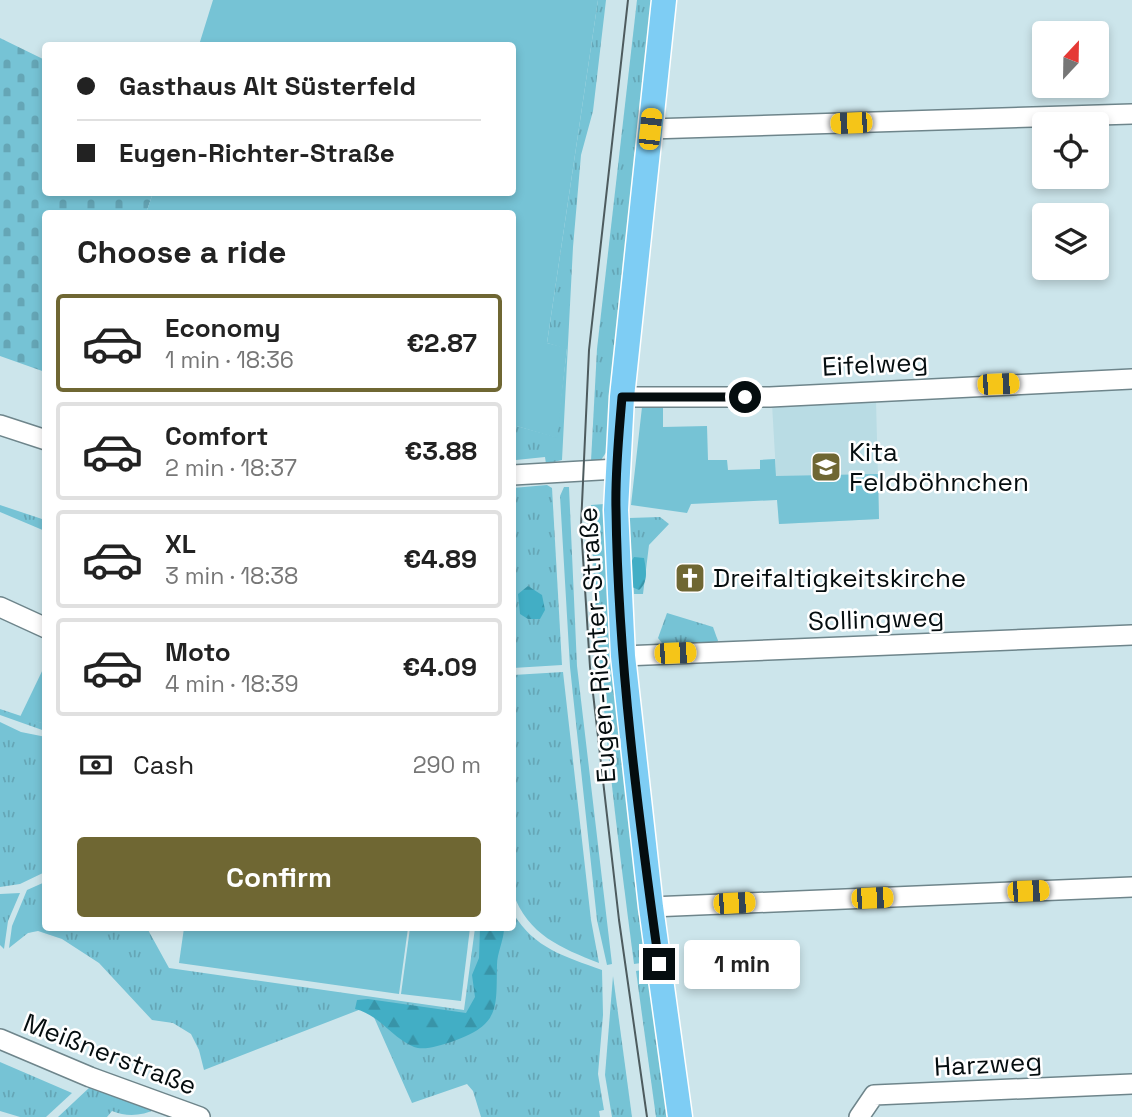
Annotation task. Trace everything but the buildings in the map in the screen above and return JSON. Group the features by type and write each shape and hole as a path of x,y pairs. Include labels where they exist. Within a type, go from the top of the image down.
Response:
{"main road":[{"name":"Eugen-Richter-Straße","path":"664,0 622,397 617,469 618,588 651,907 680,1117"}],"street":[{"path":"650,129 1132,114"},
{"name":"Eifelweg","path":"622,397 770,397 1132,379"},
{"path":"0,425 42,439"},
{"path":"516,475 617,469"},
{"path":"0,607 42,626"},
{"name":"Sollingweg","path":"623,656 1132,635"},
{"path":"651,907 1132,887"},
{"name":"Meißnerstraße","path":"0,1039 90,1077 200,1117"},
{"name":"Harzweg","path":"859,1117 874,1095 1132,1084"}],"shaded area":[{"name":"Kita Feldböhnchen","path":"876,400 879,519 779,524 772,404"}],"green space":[{"path":"213,0 598,0 547,343 567,348 557,438 516,426 516,210 147,210 152,196 516,196 516,42 200,42"},
{"path":"598,0 606,0 593,111 581,155 573,247 562,460 546,464 545,457 516,460 516,426 556,437 567,349 547,343"},
{"path":"637,0 655,0 607,451 601,460 591,461 597,349"},
{"path":"0,38 42,59 42,196 152,196 147,210 42,210 42,371 0,356"},
{"path":"642,407 663,407 663,427 707,426 708,460 727,460 728,470 760,469 760,460 775,459 776,476 878,474 879,519 779,524 777,500 691,504 687,513 631,505"},
{"path":"547,485 552,488 562,665 516,668 516,488"},
{"path":"564,487 569,487 577,666 612,964 607,965 597,920 570,667 560,496"},
{"path":"604,504 648,962 634,964 601,678 593,563 591,505"},
{"path":"0,505 42,519 42,530 0,512"},
{"path":"660,517 669,524 649,545 643,594 634,594 629,518"},
{"path":"634,557 644,558 646,579 639,590 632,587 630,564"},
{"path":"528,586 542,595 545,610 540,619 528,619 520,614 518,594"},
{"path":"667,613 713,627 718,641 714,645 665,647 658,638"},
{"path":"42,671 42,723 20,717"},
{"path":"563,672 591,920 599,963 547,938 527,920 516,900 516,675"},
{"path":"0,709 42,723 42,730 0,715"},
{"path":"0,722 21,732 42,736 42,873 20,884 0,887"},
{"path":"42,883 42,931 149,931 169,968 464,1010 475,931 516,931 516,917 531,935 552,950 602,970 603,1015 598,1074 604,1110 599,1111 600,1117 481,1117 473,1091 467,1084 412,1103 369,1006 204,1070 191,1034 173,1023 152,1020 99,963 62,939 38,931 28,933 9,948 12,926 27,890"},
{"path":"20,893 8,921 4,949 0,945 0,894"},
{"path":"184,931 408,931 399,994 179,963"},
{"path":"410,931 470,931 461,1001 401,994"},
{"path":"480,931 504,931 497,960 495,1004 492,1013 487,1022 467,1036 433,1047 418,1048 406,1043 372,1016 355,1009 357,1000 368,999 466,1013 475,997 472,975 479,958"},
{"path":"648,969 669,1117 656,1117 636,971"},
{"path":"613,976 632,1117 612,1117 605,1075"},
{"path":"0,1062 72,1093 46,1117 20,1117 0,1111"},
{"path":"90,1087 157,1109 134,1115 112,1111 107,1117 58,1117"}],"tram line":[{"path":"628,0 589,350 581,526 590,667 619,920 647,1117"}],"place":[{"name":"Kita Feldböhnchen","path":"826,467"},
{"name":"Dreifaltigkeitskirche","path":"690,578"}],"route":[{"path":"659,964 623,656 618,588 616,499 622,397 745,397"}]}
